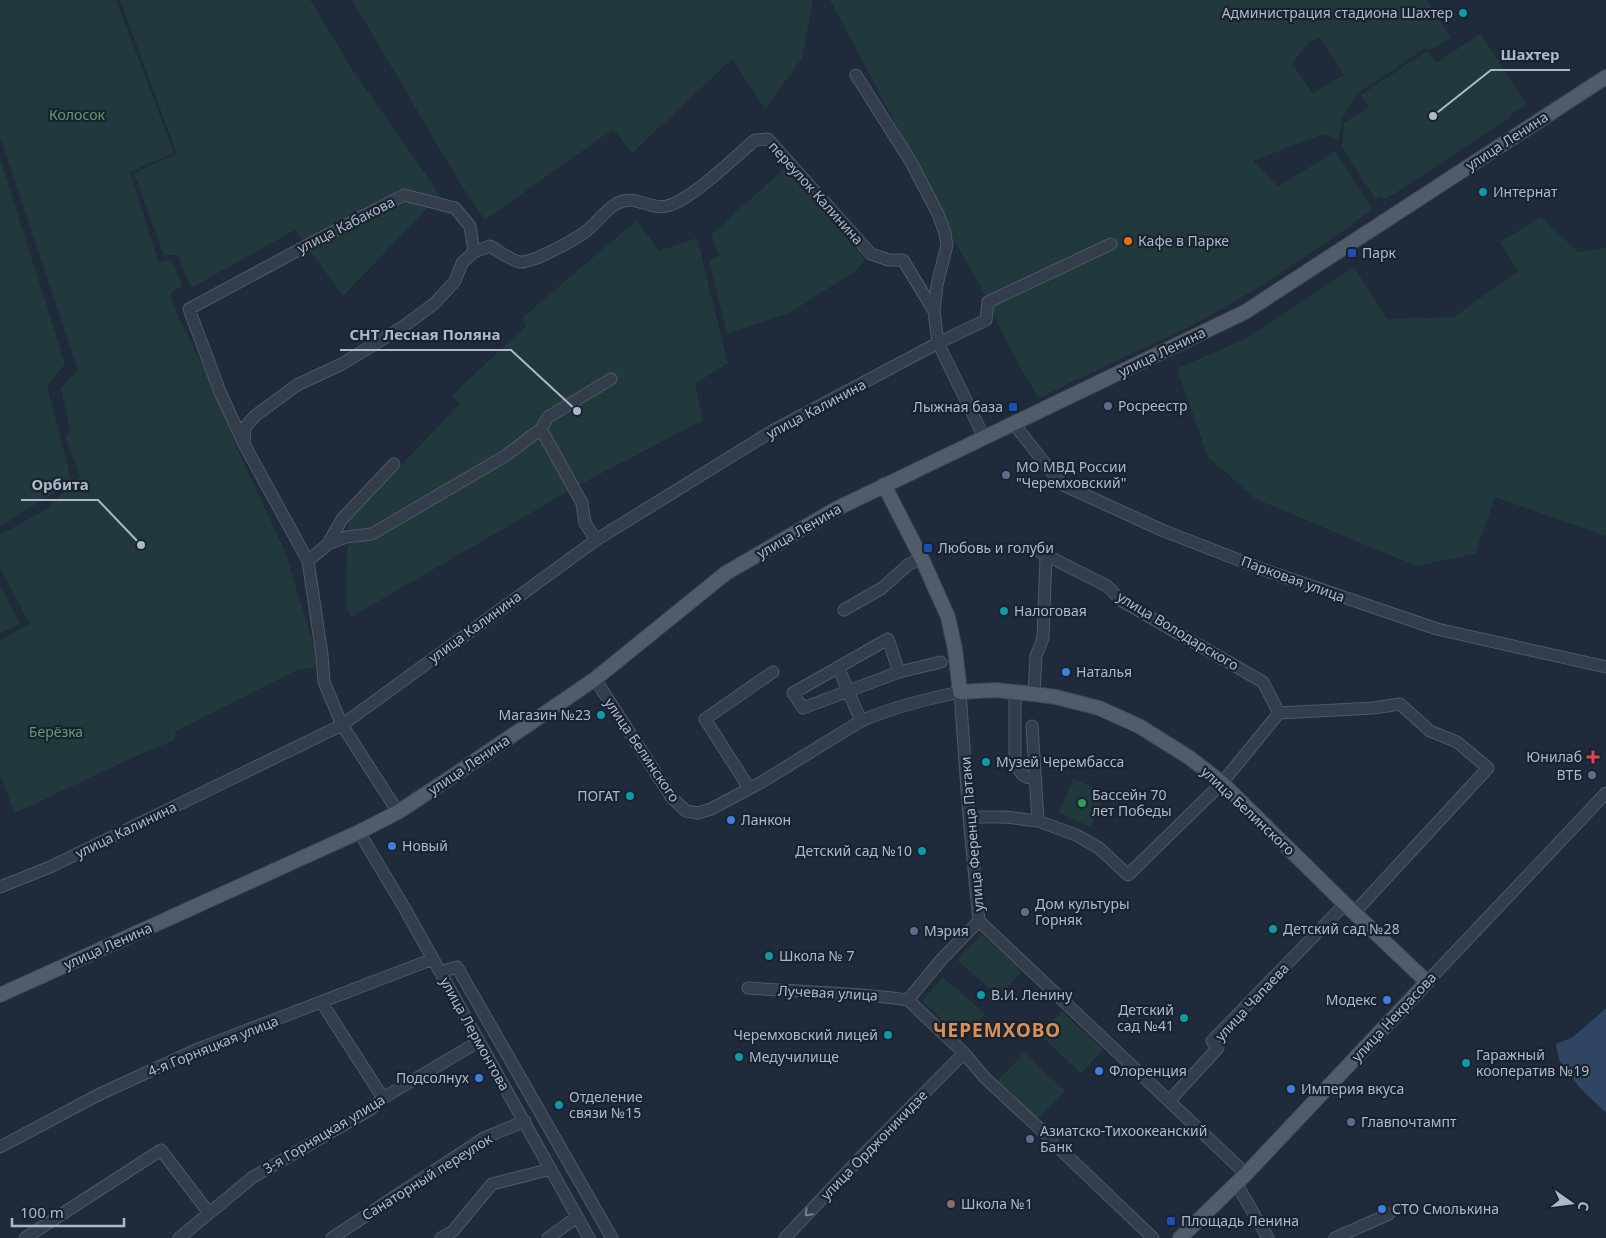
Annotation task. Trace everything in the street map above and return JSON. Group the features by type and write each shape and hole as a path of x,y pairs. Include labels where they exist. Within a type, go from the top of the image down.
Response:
{"main road":[{"name":"улица Ленина","path":"0,994 359,832 398,812 595,679 726,573 836,509 1245,312 1606,77"},
{"name":"улица Ференца Патаки","path":"884,485 922,559 948,617 955,650 960,692"},
{"name":"улица Белинского","path":"960,692 995,690 1034,694 1056,697 1099,708 1125,720 1190,758 1222,783 1427,982"},
{"name":"улица Некрасова","path":"1180,1238 1242,1178 1427,982"}],"street":[{"path":"856,75 911,162 938,214 946,234 947,245 937,285 934,311 938,343 984,438"},
{"name":"переулок Калинина","path":"474,252 490,246 518,262 532,260 584,233 616,203 630,199 651,206 661,207 669,206 685,198 756,140 762,139 768,140 871,254 889,260 902,260 934,311"},
{"name":"улица Кабакова","path":"244,444 220,392 189,309 319,238 404,195 455,208 470,226 474,252"},
{"name":"улица Калинина","path":"0,887 50,867 342,725 596,540 774,430 938,343 986,320 988,302 1111,244"},
{"path":"398,812 342,725 324,682 322,655 308,561 244,444 245,427 256,415 297,384 342,364 404,326 435,302 455,281 462,263 474,252"},
{"path":"308,561 328,544 346,537 372,534 505,456 541,429 548,416 611,379"},
{"name":"Парковая улица","path":"1014,424 1061,484 1164,531 1270,572 1437,629 1606,668"},
{"path":"541,429 582,503 585,522 596,540"},
{"path":"328,544 342,519 394,464"},
{"name":"улица Володарского","path":"1036,550 1107,586 1122,601 1263,682 1279,712"},
{"path":"1034,694 1036,656 1043,638 1046,556"},
{"path":"844,610 882,588 909,564 922,559"},
{"path":"899,672 888,639 793,693 803,708 899,672 941,662"},
{"path":"838,667 849,690 860,721"},
{"path":"749,788 705,718 773,672"},
{"name":"улица Белинского","path":"595,679 672,798 686,811 698,813 711,809 749,788 860,721 921,700 960,692"},
{"name":"улица Ференца Патаки","path":"960,692 979,921 1170,1100 1242,1178 1268,1238"},
{"path":"1014,692 1015,762 1020,773 1026,778 1036,779"},
{"name":"улица Чапаева","path":"1170,1100 1218,1048 1212,1041 1350,909 1488,768 1456,742 1430,731 1400,704 1373,708 1279,712"},
{"path":"969,817 1005,817 1038,821 1076,835 1099,848 1128,875 1222,783 1279,712"},
{"path":"1032,726 1038,821"},
{"name":"улица Некрасова","path":"1427,982 1606,793"},
{"name":"улица Лермонтова","path":"359,832 525,1121 589,1238"},
{"path":"979,921 941,960 908,1000 964,1053 986,1078 1052,1140"},
{"name":"4-я Горняцкая улица","path":"0,1147 100,1094 198,1048 322,1003 433,959"},
{"path":"440,972 456,967 612,1238"},
{"name":"Лучевая улица","path":"748,988 877,995 908,1000"},
{"path":"322,1003 383,1098"},
{"name":"3-я Горняцкая улица","path":"184,1237 209,1213 253,1177 371,1109 383,1098 478,1042"},
{"name":"улица Орджоникидзе","path":"785,1238 862,1155 964,1053"},
{"name":"Санаторный переулок","path":"332,1238 484,1138 525,1121"},
{"path":"1060,1149 1153,1238"},
{"path":"25,1238 161,1150 209,1213"},
{"path":"442,1238 453,1231 492,1184 551,1168"},
{"path":"1335,1238 1389,1214"},
{"path":"548,1238 577,1217"}],"green space":[{"path":"0,0 116,0 174,153 130,172 159,263 171,259 182,286 170,294 178,317 206,372 240,455 286,554 320,667 297,670 176,731 174,740 15,813 0,776 0,640 30,624 0,568 0,535 45,510 80,477 66,438 70,428 61,388 78,370 0,137"},
{"path":"120,0 310,0 352,69 440,195 343,296 295,230 191,288 178,255 164,255 134,173 177,154"},
{"path":"352,0 813,0 802,58 765,109 732,59 632,153 613,129 485,220 462,186"},
{"path":"830,0 1427,0 1451,38 1433,49 1425,48 1357,94 1342,117 1338,140 1323,134 1253,161 1278,187 1335,151 1372,209 1258,288 1195,324 1038,398 1004,337 979,283 955,243 941,209","holes":["1320,38 1344,75 1313,93 1292,64 1309,42"]},
{"path":"1481,34 1527,105 1386,199 1380,196 1375,199 1342,147 1344,123 1369,107 1361,95 1427,51 1436,63"},
{"path":"0,158 65,364 47,386 72,482 0,526"},
{"path":"785,168 799,181 865,259 858,269 791,312 727,334 709,260 719,256 711,235"},
{"path":"1541,217 1578,252 1606,248 1606,536 1495,497 1475,554 1416,566 1256,499 1208,457 1177,369 1249,337 1354,267 1387,319 1454,317 1518,271 1500,242"},
{"path":"637,220 659,251 697,238 728,363 695,384 703,420 579,485 351,617 346,606 348,520 461,403 451,396 526,326 522,318"},
{"path":"0,586 20,623 0,634"},
{"name":"Бассейн 70 лет Победы","path":"1073,779 1105,792 1091,827 1059,813"},
{"path":"981,934 1022,971 999,997 957,960"},
{"path":"943,977 985,1014 963,1038 922,1001"},
{"path":"1062,1011 1103,1050 1081,1073 1040,1035"},
{"path":"1024,1053 1065,1091 1038,1119 997,1081"}],"water":[{"path":"1606,1008 1606,1113 1580,1088 1559,1060 1556,1044 1573,1037"}],"place":[{"name":"Администрация стадиона Шахтер","path":"1463,13"},
{"name":"Шахтер","path":"1433,116"},
{"name":"Интернат","path":"1483,192"},
{"name":"Кафе в Парке","path":"1128,241"},
{"name":"Парк","path":"1352,253"},
{"name":"Росреестр","path":"1108,406"},
{"name":"Лыжная база","path":"1013,407"},
{"name":"СНТ Лесная Поляна","path":"577,411"},
{"name":"МО МВД России \"Черемховский\"","path":"1006,475"},
{"name":"Орбита","path":"141,545"},
{"name":"Любовь и голуби","path":"928,548"},
{"name":"Налоговая","path":"1004,611"},
{"name":"Наталья","path":"1066,672"},
{"name":"Магазин №23","path":"601,715"},
{"name":"Юнилаб","path":"1593,757"},
{"name":"Музей Черембасса","path":"986,762"},
{"name":"ВТБ","path":"1592,775"},
{"name":"ПОГАТ","path":"630,796"},
{"name":"Бассейн 70 лет Победы","path":"1082,803"},
{"name":"Ланкон","path":"731,820"},
{"name":"Новый","path":"392,846"},
{"name":"Детский сад №10","path":"922,851"},
{"name":"Дом культуры Горняк","path":"1025,912"},
{"name":"Детский сад №28","path":"1273,929"},
{"name":"Мэрия","path":"914,931"},
{"name":"Школа № 7","path":"769,956"},
{"name":"В.И. Ленину","path":"981,995"},
{"name":"Модекс","path":"1387,1000"},
{"name":"Детский сад №41","path":"1184,1018"},
{"name":"Черемховский лицей","path":"888,1035"},
{"name":"Медучилище","path":"739,1057"},
{"name":"Гаражный кооператив №19","path":"1466,1063"},
{"name":"Флоренция","path":"1099,1071"},
{"name":"Подсолнух","path":"479,1078"},
{"name":"Империя вкуса","path":"1291,1089"},
{"name":"Отделение связи №15","path":"559,1105"},
{"name":"Главпочтампт","path":"1351,1122"},
{"name":"Азиатско-Тихоокеанский Банк","path":"1030,1139"},
{"name":"Школа №1","path":"951,1204"},
{"name":"СТО Смолькина","path":"1382,1209"},
{"name":"Площадь Ленина","path":"1171,1221"}],"district":[{"name":"ЧЕРЕМХОВО","path":"997,1030"}],"park label":[{"name":"Колосок","path":"77,115"},
{"name":"Берёзка","path":"56,732"}]}
